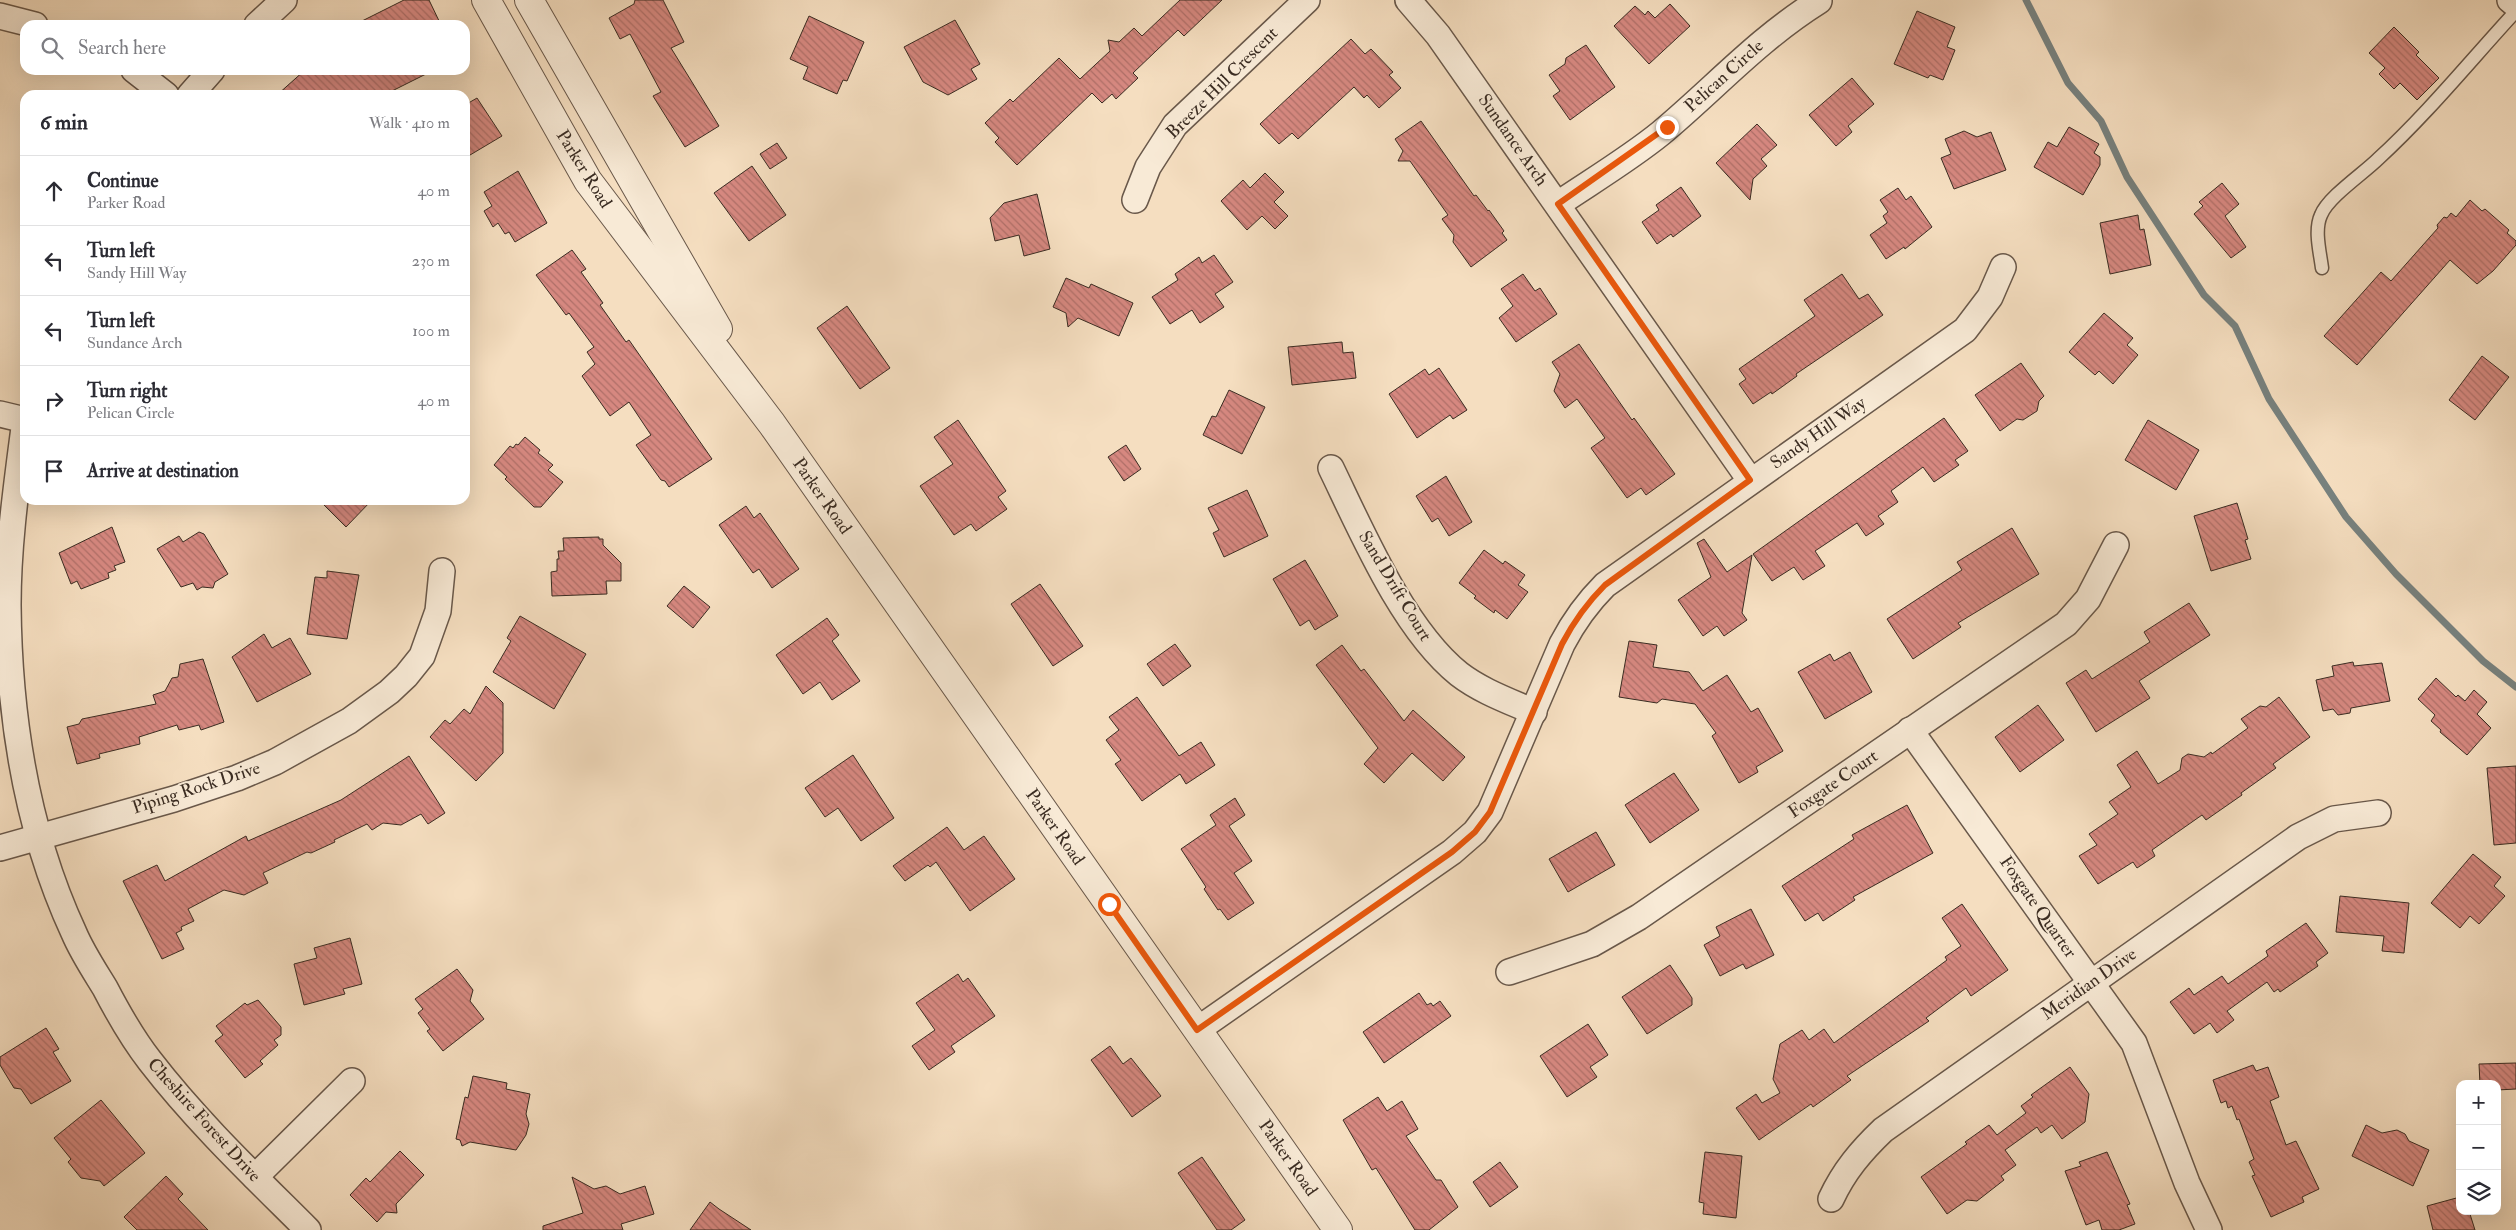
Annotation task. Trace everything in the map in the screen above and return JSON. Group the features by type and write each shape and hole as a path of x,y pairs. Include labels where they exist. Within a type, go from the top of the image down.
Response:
{"street":[{"path":"262,20 284,0"},
{"name":"Parker Road","path":"486,0 588,181 772,424 1338,1230"},
{"name":"Parker Road","path":"529,0 772,424"},
{"name":"Breeze Hill Crescent","path":"1135,200 1148,167 1175,125 1307,0"},
{"name":"Sundance Arch","path":"1408,0 1438,35 1750,480"},
{"path":"2510,0 2516,6"},
{"name":"Pelican Circle","path":"1558,204 1661,133 1757,45 1786,22 1819,2"},
{"path":"0,16 20,21"},
{"path":"140,75 160,90"},
{"path":"194,90 208,75"},
{"name":"Sandy Hill Way","path":"1197,1030 1444,858 1475,832 1490,812 1562,644 1587,603 1605,585 1750,480 1965,330 1990,297 2004,267"},
{"path":"0,414 20,419"},
{"name":"Cheshire Forest Drive","path":"20,460 12,523 8,605 13,686 23,769 39,836 52,878 74,933 115,1010 155,1067 190,1108 308,1230"},
{"name":"Sand Drift Court","path":"1331,468 1376,560 1404,606 1432,646 1458,673 1471,682 1534,712"},
{"name":"Foxgate Court","path":"1509,972 1592,944 1639,917 2066,624 2088,599 2116,544"},
{"name":"Piping Rock Drive","path":"0,848 174,799 237,778 275,762 349,721 389,692 406,676 422,656 438,611 442,571"},
{"name":"Foxgate Quarter","path":"1910,730 2134,1043 2187,1184 2209,1230"},
{"name":"Meridian Drive","path":"1831,1199 1840,1181 1858,1154 1883,1130 2091,983 2298,837 2334,819 2378,813"},
{"path":"255,1177 352,1081"}],"lane":[{"path":"2322,268 2318,230 2321,214 2343,190 2378,160 2423,114 2516,11"}],"building":[{"path":"404,0 429,0 439,20 364,20"},
{"path":"635,0 663,0 684,42 671,48 719,126 685,147 653,96 661,92 630,34 620,39 609,18 634,4"},
{"path":"1180,0 1222,0 1184,36 1178,30 1133,73 1138,78 1116,99 1112,94 1102,103 1092,93 1017,165 995,142 999,138 985,123 1010,99 1013,102 1059,58 1080,79 1110,51 1108,40 1119,42 1134,28 1142,36"},
{"path":"1670,4 1690,26 1649,64 1614,26 1635,6 1645,15 1648,11 1655,18"},
{"path":"1917,11 1955,27 1947,47 1955,50 1943,80 1930,75 1928,78 1894,64"},
{"path":"809,16 864,42 847,81 843,80 837,94 803,79 808,67 790,59"},
{"path":"955,20 980,64 971,69 977,79 948,95 923,82 904,47"},
{"path":"2394,27 2419,52 2416,55 2439,78 2417,100 2400,83 2394,89 2379,74 2385,68 2369,53"},
{"path":"1351,39 1365,54 1371,49 1393,72 1389,75 1401,88 1379,108 1367,95 1364,98 1354,87 1298,139 1292,133 1279,144 1260,124"},
{"path":"1586,45 1615,87 1570,120 1553,96 1560,91 1549,75 1565,64 1566,58"},
{"path":"299,75 424,75 394,90 283,90"},
{"path":"1852,78 1874,104 1848,126 1852,132 1836,146 1809,115"},
{"path":"477,98 502,136 470,155 470,102"},
{"path":"1421,121 1474,196 1476,195 1489,210 1504,231 1502,233 1507,240 1471,267 1453,242 1454,235 1442,219 1448,215 1410,161 1398,161 1403,151 1395,139"},
{"path":"1757,124 1777,145 1761,159 1767,166 1753,179 1750,200 1716,163"},
{"path":"2069,127 2099,144 2094,153 2100,157 2100,165 2083,195 2034,167 2048,142 2057,147"},
{"path":"1964,131 1977,137 1991,132 2006,170 1954,189 1941,158 1951,154 1945,139"},
{"path":"777,143 787,158 770,169 760,154"},
{"path":"752,166 786,215 749,241 714,193"},
{"path":"518,171 547,223 515,242 509,232 505,234 498,223 493,227 484,211 492,206 484,192"},
{"path":"1265,173 1284,192 1274,202 1288,216 1275,229 1262,216 1247,230 1221,201 1243,180 1250,188"},
{"path":"2222,183 2239,204 2225,216 2246,247 2231,258 2194,214 2203,206 2199,202"},
{"path":"1681,187 1701,216 1673,237 1671,234 1657,244 1642,222 1659,210 1656,205"},
{"path":"1898,188 1906,200 1911,196 1932,227 1905,249 1904,247 1886,259 1870,235 1887,223 1883,216 1888,212 1880,200"},
{"path":"1037,194 1050,249 1024,256 1019,235 995,241 990,218 1004,203"},
{"path":"2470,200 2482,211 2485,209 2509,230 2507,233 2516,241 2516,245 2493,271 2477,284 2450,260 2357,365 2324,336 2381,272 2391,281 2438,228 2437,225 2444,217 2447,218 2451,213 2456,217"},
{"path":"2138,215 2140,230 2144,229 2151,265 2110,274 2100,223"},
{"path":"572,250 586,269 581,272 603,303 600,305 626,342 629,340 712,459 669,487 665,481 661,480 636,445 651,435 629,402 610,416 582,376 595,364 587,352 594,347 569,313 566,315 536,275"},
{"path":"1214,255 1233,282 1215,294 1224,307 1200,323 1192,310 1170,324 1152,297 1178,280 1175,274 1199,257 1202,263"},
{"path":"1523,274 1535,291 1540,288 1557,314 1516,342 1499,318 1513,306 1501,289"},
{"path":"1842,274 1859,299 1868,294 1883,315 1796,374 1797,376 1772,394 1771,392 1753,404 1739,384 1746,379 1739,369 1815,316 1804,300"},
{"path":"1066,278 1089,288 1091,284 1133,303 1119,336 1078,318 1068,327 1066,313 1053,307"},
{"path":"847,306 890,368 860,389 817,328"},
{"path":"2104,313 2133,338 2127,345 2138,355 2113,384 2099,371 2095,375 2069,352"},
{"path":"1342,342 1343,353 1353,352 1356,378 1292,385 1288,347"},
{"path":"1579,344 1632,420 1634,418 1675,474 1646,495 1641,488 1627,498 1591,448 1605,438 1577,399 1565,408 1554,391 1560,374 1552,362"},
{"path":"2482,356 2509,377 2475,420 2449,400"},
{"path":"2021,363 2044,396 2039,401 2037,411 2023,420 2017,419 2000,431 1975,395"},
{"path":"1439,368 1467,410 1453,419 1450,415 1417,438 1389,394 1425,369 1429,375"},
{"path":"1229,390 1265,407 1242,454 1203,435 1212,416 1216,417"},
{"path":"1944,418 1968,451 1955,460 1959,465 1934,482 1923,467 1891,491 1898,502 1878,516 1884,524 1866,536 1857,523 1815,551 1825,566 1803,580 1794,567 1772,581 1753,554"},
{"path":"958,420 1006,491 998,497 1007,509 976,531 971,524 954,535 920,486 953,464 934,437"},
{"path":"2148,420 2199,450 2176,490 2125,460"},
{"path":"525,437 540,450 538,453 553,465 548,470 563,482 541,507 534,507 505,479 507,477 494,465 510,446 513,448 516,444 518,445"},
{"path":"1126,445 1141,469 1124,481 1108,457"},
{"path":"1446,476 1472,522 1449,536 1438,518 1432,522 1416,496"},
{"path":"1247,490 1268,536 1224,557 1213,533 1219,530 1208,508"},
{"path":"2237,503 2248,539 2245,540 2251,559 2211,571 2194,516"},
{"path":"324,505 367,505 346,527"},
{"path":"746,506 754,518 760,513 799,569 772,588 759,569 753,573 719,525"},
{"path":"112,527 125,562 114,566 116,570 108,573 109,578 81,589 77,581 71,584 59,553"},
{"path":"2012,528 2039,574 1958,623 1961,627 1913,659 1887,619 1962,570 1957,562"},
{"path":"199,532 204,534 228,574 215,582 213,588 202,587 197,590 193,583 181,587 157,549 179,536 183,542"},
{"path":"599,537 599,539 603,539 603,545 621,563 621,581 606,581 607,594 552,596 551,572 557,571 558,551 564,551 563,538"},
{"path":"1704,539 1727,572 1752,555 1742,613 1747,620 1724,636 1717,626 1703,636 1678,600 1711,577 1697,543"},
{"path":"1484,550 1503,564 1505,561 1525,575 1518,585 1528,592 1507,619 1495,610 1494,613 1474,598 1476,596 1459,583"},
{"path":"1305,560 1338,616 1315,630 1309,620 1300,626 1273,579"},
{"path":"327,571 359,575 347,639 307,634 315,577 327,578"},
{"path":"1040,584 1083,646 1053,666 1011,604"},
{"path":"684,586 710,607 693,628 667,606"},
{"path":"2189,603 2210,635 2139,681 2150,698 2096,732 2066,683 2086,670 2092,679 2150,642 2144,632"},
{"path":"520,616 586,654 554,709 493,672 511,641 507,638"},
{"path":"827,618 839,635 832,641 860,681 832,700 820,682 803,694 776,655"},
{"path":"264,634 272,648 290,638 311,674 257,702 232,657"},
{"path":"1629,641 1657,645 1653,667 1689,672 1703,691 1727,675 1751,712 1758,708 1783,751 1756,767 1758,772 1739,783 1712,736 1716,733 1695,704 1662,699 1657,703 1619,697"},
{"path":"1175,644 1191,666 1163,686 1147,664"},
{"path":"1342,645 1361,671 1364,669 1404,721 1413,710 1465,757 1443,781 1412,753 1384,783 1364,764 1378,748 1316,665"},
{"path":"1850,652 1872,692 1825,719 1798,672 1830,654 1834,661"},
{"path":"203,659 224,722 201,730 199,725 179,730 177,725 139,737 140,744 99,754 100,758 77,764 67,727 79,724 82,719 156,704 153,695 165,691 172,678 178,677 180,664"},
{"path":"2353,662 2354,666 2382,663 2390,701 2351,708 2350,713 2338,715 2333,709 2323,711 2316,680 2334,676 2332,666"},
{"path":"2436,678 2456,697 2458,695 2465,701 2474,690 2487,702 2477,714 2491,728 2467,755 2440,732 2441,730 2431,721 2435,715 2418,699"},
{"path":"486,686 503,703 503,753 476,781 430,737 445,720 450,724 464,709 470,714"},
{"path":"1137,697 1179,756 1201,742 1215,765 1186,784 1180,774 1142,801 1115,764 1121,760 1106,740 1119,730 1109,717"},
{"path":"2279,697 2310,737 2273,764 2276,768 2241,793 2242,795 2206,820 2202,815 2152,850 2155,856 2137,868 2133,862 2098,884 2079,856 2097,845 2089,834 2118,814 2109,802 2131,787 2117,765 2137,751 2158,784 2180,770 2182,758 2188,754 2204,757 2211,752 2212,754 2248,728 2241,719 2260,706 2266,707"},
{"path":"2038,705 2064,740 2020,772 1995,737"},
{"path":"853,755 894,818 861,841 838,808 825,817 805,788"},
{"path":"409,756 445,813 428,824 421,814 401,825 383,823 372,830 367,824 334,840 335,842 311,853 307,852 263,873 268,883 244,895 224,890 188,909 194,921 181,927 182,930 176,933 184,949 162,959 123,881 157,865 165,881 246,836 248,841 341,800"},
{"path":"2516,766 2516,843 2494,845 2487,768"},
{"path":"1674,773 1699,810 1650,843 1625,805"},
{"path":"1235,798 1245,815 1229,826 1252,861 1234,873 1254,903 1228,920 1220,909 1218,910 1204,889 1206,887 1181,849 1216,825 1210,815"},
{"path":"1907,805 1933,853 1853,897 1855,900 1823,921 1818,913 1805,921 1782,886 1854,839 1852,835"},
{"path":"947,827 964,850 984,836 1015,879 970,911 936,862 930,867 928,865 905,881 893,866"},
{"path":"1596,832 1615,865 1568,892 1549,859"},
{"path":"2473,854 2501,877 2494,886 2505,896 2479,924 2470,916 2460,928 2431,903"},
{"path":"2340,896 2409,903 2404,953 2382,951 2384,936 2336,932"},
{"path":"1962,904 2008,970 1971,996 1966,988 1926,1018 1929,1021 1847,1076 1851,1080 1813,1107 1811,1104 1759,1140 1736,1108 1756,1094 1762,1103 1780,1093 1773,1079 1780,1044 1802,1030 1809,1040 1824,1029 1834,1043 1947,960 1945,957 1961,946 1942,918"},
{"path":"1751,909 1774,955 1746,969 1743,964 1720,976 1704,945 1720,936 1716,927"},
{"path":"2306,923 2328,953 2316,962 2318,966 2280,992 2278,989 2274,992 2267,982 2227,1011 2234,1020 2217,1033 2210,1023 2194,1034 2170,1002 2189,988 2194,995 2222,976 2228,984 2268,956 2266,951"},
{"path":"350,938 362,984 343,989 345,994 304,1005 294,964 317,958 314,948"},
{"path":"1670,965 1692,998 1692,1005 1647,1034 1622,997"},
{"path":"457,969 473,990 470,1001 484,1019 443,1051 427,1031 430,1029 418,1013 423,1009 415,999"},
{"path":"958,974 963,982 968,978 995,1016 951,1046 955,1052 929,1070 912,1046 935,1030 916,1003"},
{"path":"1419,993 1427,1005 1431,1003 1433,1006 1440,1001 1451,1016 1384,1063 1363,1032"},
{"path":"258,1000 281,1027 281,1035 274,1040 278,1045 260,1061 263,1064 245,1078 215,1041 223,1035 216,1026 245,1003 247,1005"},
{"path":"1588,1024 1608,1055 1590,1067 1597,1077 1567,1097 1540,1056"},
{"path":"46,1028 59,1049 53,1052 71,1081 31,1104 21,1089 14,1088 0,1065 0,1057"},
{"path":"1110,1046 1123,1064 1131,1058 1161,1096 1132,1117 1091,1060"},
{"path":"2516,1063 2516,1089 2501,1090 2501,1080 2480,1080 2479,1064"},
{"path":"2253,1065 2256,1071 2268,1067 2279,1097 2270,1101 2286,1145 2296,1141 2319,1189 2302,1197 2304,1202 2271,1217 2252,1176 2255,1175 2249,1162 2254,1159 2239,1119 2237,1120 2232,1106 2228,1108 2226,1101 2221,1103 2213,1080"},
{"path":"2070,1067 2089,1094 2085,1122 2062,1139 2052,1125 2041,1133 2037,1127 2005,1150 2016,1165 2001,1176 2004,1180 1977,1201 1967,1200 1947,1214 1921,1177 1967,1144 1965,1142 1989,1125 1997,1135 2026,1113 2021,1106 2033,1097 2031,1095"},
{"path":"473,1076 507,1083 506,1089 530,1094 526,1114 529,1124 526,1135 516,1150 470,1142 462,1146 460,1140 456,1139 465,1097 468,1098"},
{"path":"1378,1097 1387,1111 1402,1101 1418,1129 1406,1136 1436,1180 1441,1180 1458,1207 1429,1230 1415,1230 1376,1168 1372,1170 1343,1120"},
{"path":"101,1100 145,1153 104,1186 100,1181 81,1178 68,1162 71,1159 54,1138"},
{"path":"2366,1125 2382,1133 2397,1130 2405,1134 2409,1141 2429,1150 2413,1186 2352,1156"},
{"path":"400,1151 424,1175 396,1204 397,1213 386,1212 377,1222 350,1195 366,1178 370,1182"},
{"path":"1705,1152 1742,1156 1736,1218 1703,1214 1704,1203 1699,1202"},
{"path":"2107,1152 2130,1204 2127,1205 2135,1224 2119,1230 2102,1230 2099,1220 2086,1225 2065,1171 2081,1166 2079,1162"},
{"path":"1202,1157 1245,1220 1231,1230 1217,1230 1178,1173"},
{"path":"1500,1162 1518,1187 1490,1207 1473,1182"},
{"path":"166,1176 183,1194 178,1199 208,1230 137,1230 124,1217"},
{"path":"572,1177 594,1189 606,1186 620,1194 645,1186 654,1214 621,1224 623,1230 543,1230 543,1226 583,1213"},
{"path":"2456,1198 2456,1215 2470,1215 2475,1230 2433,1230 2427,1206"},
{"path":"710,1202 719,1209 751,1230 690,1230"}],"waterway":[{"path":"2026,0 2068,83 2101,121 2127,177 2204,295 2235,326 2269,399 2346,517 2396,574 2483,661 2516,687"}],"route":[{"path":"1109,904 1197,1030 1452,852 1475,832 1490,812 1561,651 1562,644 1587,603 1605,585 1750,480 1558,204 1667,127"}]}
